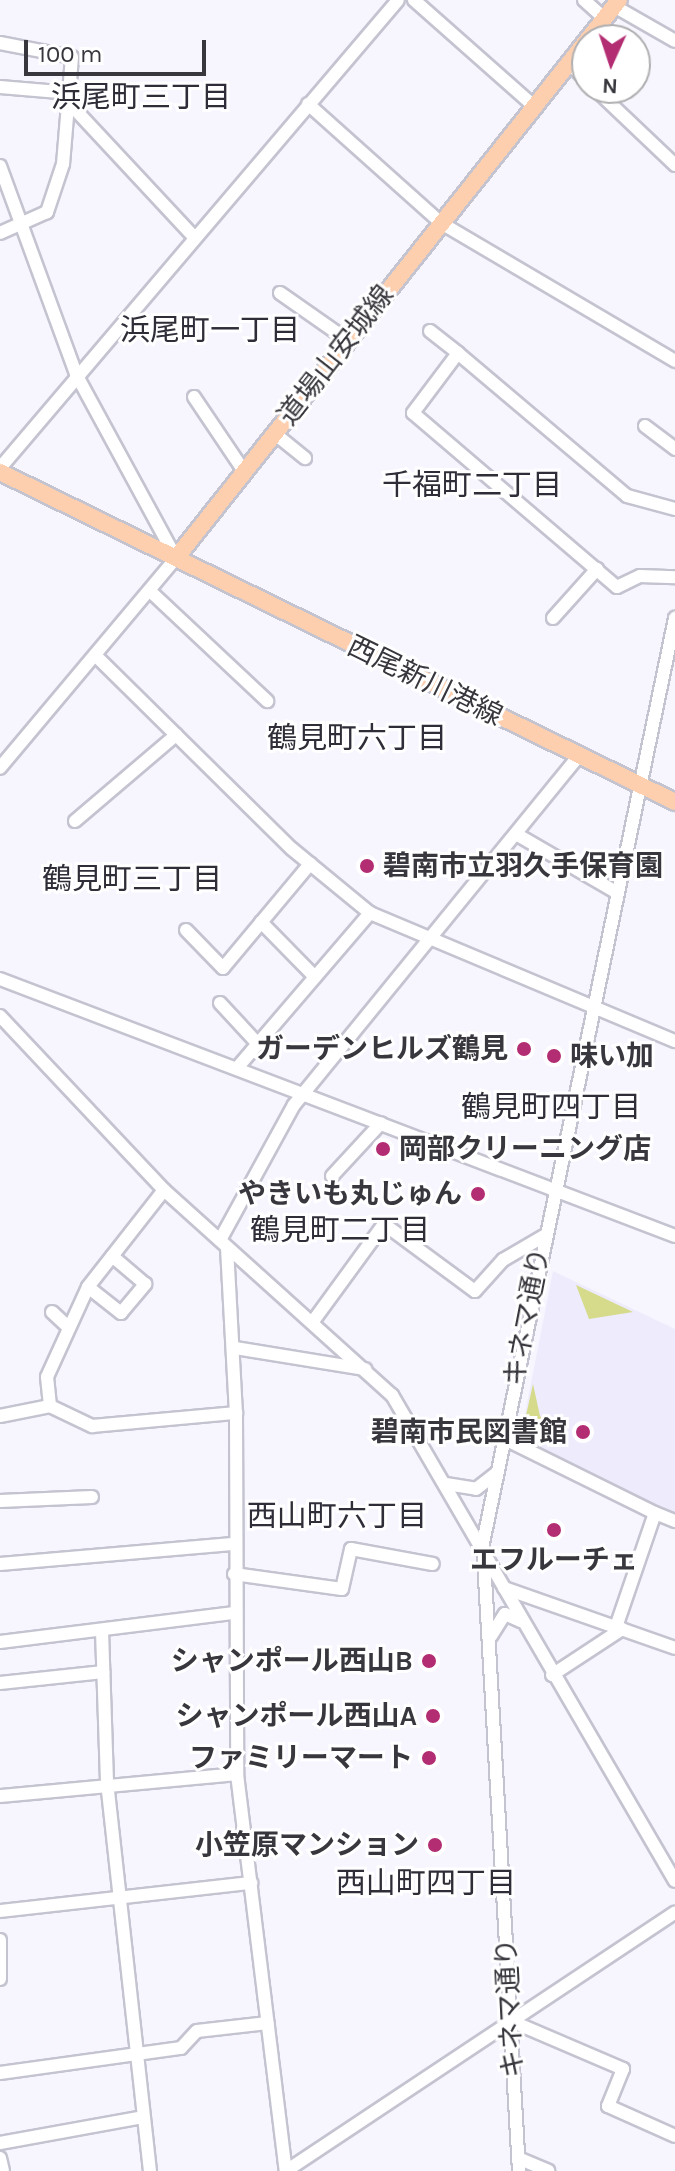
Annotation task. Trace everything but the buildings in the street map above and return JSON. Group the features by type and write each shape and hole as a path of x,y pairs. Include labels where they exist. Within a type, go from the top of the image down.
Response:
{"main road":[{"name":"道場山安城線","path":"176,558 612,8"},
{"path":"0,470 176,558"},
{"name":"西尾新川港線","path":"176,558 675,802"}],"street":[{"path":"0,470 76,374 398,0"},
{"path":"414,0 534,106"},
{"path":"584,0 612,8 675,41"},
{"path":"0,43 72,57 71,99 47,212 22,226 0,233"},
{"path":"568,62 571,65"},
{"path":"0,87 71,99 194,237"},
{"path":"308,104 441,223 675,361"},
{"path":"611,104 675,165"},
{"path":"0,166 76,374 176,558 0,768"},
{"path":"280,293 347,340"},
{"path":"430,331 627,496 675,509"},
{"path":"458,353 413,413 617,587 640,576 675,577"},
{"path":"194,397 244,471"},
{"path":"645,426 675,449"},
{"path":"274,433 305,458"},
{"path":"553,618 597,569"},
{"path":"150,591 267,701"},
{"name":"キネマ通り","path":"519,2165 483,1543 553,1188 675,618"},
{"path":"95,655 310,864 370,913 426,939 592,1001 675,1041"},
{"path":"75,821 176,735"},
{"path":"579,756 426,939 308,1091 224,1244 235,1348 237,1774 286,2171 675,1913"},
{"path":"516,834 616,892"},
{"path":"186,930 223,968 310,864"},
{"path":"238,1067 370,913"},
{"path":"261,922 315,977"},
{"path":"0,979 308,1091 381,1123 675,1236"},
{"path":"220,1003 258,1044"},
{"path":"0,1016 164,1190 314,1320 392,1395 483,1543 552,1675 675,1881"},
{"path":"332,1176 381,1123"},
{"path":"50,1406 47,1377 88,1287 164,1190"},
{"path":"314,1320 384,1224 475,1291 503,1260 544,1236"},
{"path":"88,1287 121,1313 145,1284 112,1256"},
{"path":"52,1312 68,1327"},
{"path":"235,1348 365,1369"},
{"path":"0,1416 50,1406 92,1426 236,1413"},
{"path":"503,1438 675,1521"},
{"path":"444,1483 476,1489 495,1474"},
{"path":"0,1501 92,1497"},
{"path":"552,1675 619,1628 655,1513"},
{"path":"0,1564 235,1544"},
{"path":"234,1574 342,1589 351,1549 433,1564"},
{"path":"504,1588 675,1648"},
{"path":"0,1642 234,1613"},
{"path":"490,1647 498,1618 512,1615 526,1626"},
{"path":"102,1631 107,1782 150,2171"},
{"path":"0,1683 103,1672"},
{"path":"0,1796 107,1782 237,1774"},
{"path":"0,1911 251,1883"},
{"path":"0,1940 0,1979"},
{"path":"511,2021 623,2069 608,2106 675,2136"},
{"path":"0,2073 181,2048 197,2031 268,2023"},
{"path":"0,2143 143,2117"},
{"path":"0,2158 3,2171"},
{"path":"519,2165 548,2171"}],"shaded area":[{"path":"553,1271 675,1329 675,1516 520,1439"}],"green space":[{"path":"576,1285 633,1312 589,1319"},
{"path":"533,1384 540,1416 552,1431 544,1439 523,1429"}],"place":[{"name":"碧南市立羽久手保育園","path":"367,866"},
{"name":"ガーデンヒルズ鶴見","path":"524,1049"},
{"name":"味い加","path":"554,1056"},
{"name":"岡部クリーニング店","path":"383,1149"},
{"name":"やきいも丸じゅん","path":"478,1194"},
{"name":"碧南市民図書館","path":"583,1432"},
{"name":"エフルーチェ","path":"554,1530"},
{"name":"シャンポール西山B","path":"429,1661"},
{"name":"シャンポール西山A","path":"433,1716"},
{"name":"ファミリーマート","path":"429,1758"},
{"name":"小笠原マンション","path":"435,1845"}],"district":[{"name":"浜尾町三丁目","path":"141,97"},
{"name":"浜尾町一丁目","path":"210,330"},
{"name":"千福町二丁目","path":"472,485"},
{"name":"鶴見町六丁目","path":"357,738"},
{"name":"鶴見町三丁目","path":"132,879"},
{"name":"鶴見町四丁目","path":"551,1107"},
{"name":"鶴見町二丁目","path":"340,1230"},
{"name":"西山町六丁目","path":"337,1516"},
{"name":"西山町四丁目","path":"426,1883"}]}
